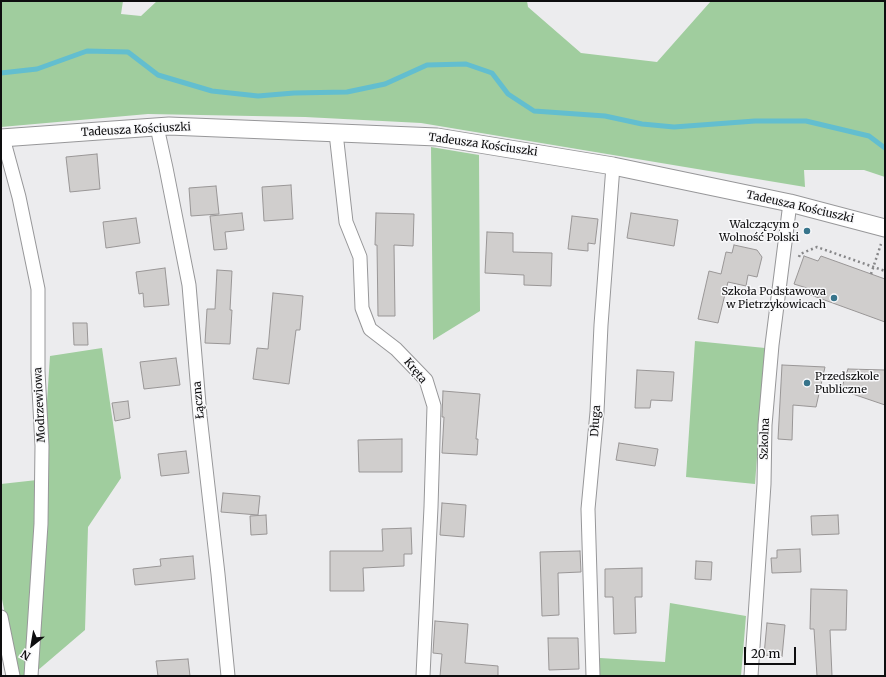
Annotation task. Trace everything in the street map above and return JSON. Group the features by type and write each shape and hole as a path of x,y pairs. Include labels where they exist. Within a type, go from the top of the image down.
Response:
{"street":[{"name":"Tadeusza Kościuszki","path":"2,138 169,126 437,137 613,166 790,203 884,233"},
{"name":"Łączna","path":"157,127 189,285 200,416 228,676"},
{"name":"Kręta","path":"336,133 346,222 360,257 362,308 370,329 396,349 426,380 434,406 423,676"},
{"name":"Modrzewiowa","path":"2,138 19,197 38,289 38,371 42,446 41,524 30,676"},
{"name":"Długa","path":"593,676 588,509 597,412 601,325 613,166"},
{"name":"Szkolna","path":"751,676 764,484 765,425 772,345 790,203"},
{"path":"1,617 13,676"}],"path":[{"path":"871,274 884,233"},
{"path":"798,260 800,254 817,247 885,271"}],"green space":[{"path":"1,1 123,1 121,14 141,16 157,1 527,1 528,7 581,53 657,62 711,1 885,1 885,177 864,170 804,170 805,187 421,123 305,117 148,114 1,127"},
{"path":"431,147 479,155 480,311 433,340"},
{"path":"695,341 765,348 755,484 686,477"},
{"path":"102,348 121,478 88,527 85,630 37,671 45,431 50,356"},
{"path":"37,480 37,523 25,676 18,676 1,594 1,484"},
{"path":"670,603 746,616 741,676 600,676 600,658 665,662"}],"building":[{"path":"97,154 100,189 70,192 66,157"},
{"path":"291,185 293,219 264,221 262,187"},
{"path":"216,186 219,214 191,216 189,188"},
{"path":"242,213 244,230 225,232 227,249 214,250 210,216"},
{"path":"376,213 414,214 413,246 394,245 395,316 378,316 377,245 375,245"},
{"path":"631,213 678,220 674,246 627,238"},
{"path":"572,216 598,219 595,244 588,243 588,251 568,249"},
{"path":"136,218 140,243 106,248 103,222"},
{"path":"487,232 513,233 513,252 552,253 551,286 524,285 524,275 485,273"},
{"path":"734,245 757,250 762,257 757,277 748,275 746,286 728,282 718,323 698,319 709,271 721,274 726,252 732,253"},
{"path":"804,256 818,261 821,256 885,279 885,322 808,294 810,289 794,284"},
{"path":"165,268 169,305 144,307 143,293 139,294 136,272"},
{"path":"217,270 232,271 230,344 205,343 207,309 215,309"},
{"path":"273,293 303,296 300,330 296,330 289,384 253,379 257,348 268,349"},
{"path":"73,323 87,323 88,345 74,345"},
{"path":"176,358 180,385 144,389 140,362"},
{"path":"782,365 825,367 816,407 793,405 792,440 778,439"},
{"path":"848,369 885,370 885,405 841,390"},
{"path":"637,370 674,372 672,401 651,400 650,408 635,408"},
{"path":"443,391 480,394 476,439 478,439 477,455 442,453 444,417 442,417"},
{"path":"128,401 130,418 115,421 112,403"},
{"path":"402,439 402,472 359,472 358,440"},
{"path":"619,443 658,449 655,466 616,460"},
{"path":"186,451 189,473 161,476 158,454"},
{"path":"223,493 260,496 258,515 221,512"},
{"path":"442,503 466,505 464,537 440,535"},
{"path":"266,515 267,534 251,535 250,516"},
{"path":"838,515 839,534 812,535 811,516"},
{"path":"411,528 412,554 404,554 404,566 363,568 364,591 330,591 330,551 383,551 382,529"},
{"path":"800,549 801,572 772,573 771,558 777,558 777,550"},
{"path":"580,551 581,572 558,573 559,615 542,616 540,552"},
{"path":"193,556 195,579 135,585 133,569 161,566 160,559"},
{"path":"696,561 712,562 711,580 695,579"},
{"path":"642,568 642,597 635,597 636,633 614,634 613,597 605,597 605,569"},
{"path":"811,589 847,590 846,630 830,630 832,676 817,676 814,629 810,629"},
{"path":"435,621 468,624 465,663 498,666 498,676 440,676 442,654 433,653"},
{"path":"767,623 785,625 782,657 764,655"},
{"path":"548,638 578,638 579,669 549,670"},
{"path":"188,659 190,676 158,676 156,661"}],"waterway":[{"path":"1,73 37,69 87,51 128,52 158,75 212,91 258,96 294,93 347,92 385,84 427,65 466,64 492,73 508,94 534,111 605,116 642,124 674,127 755,121 806,121 869,136 885,148"}],"place":[{"name":"Walczącym o Wolność Polski","path":"807,231"},
{"name":"Szkoła Podstawowa w Pietrzykowicach","path":"834,298"},
{"name":"Przedszkole Publiczne","path":"807,383"}]}
